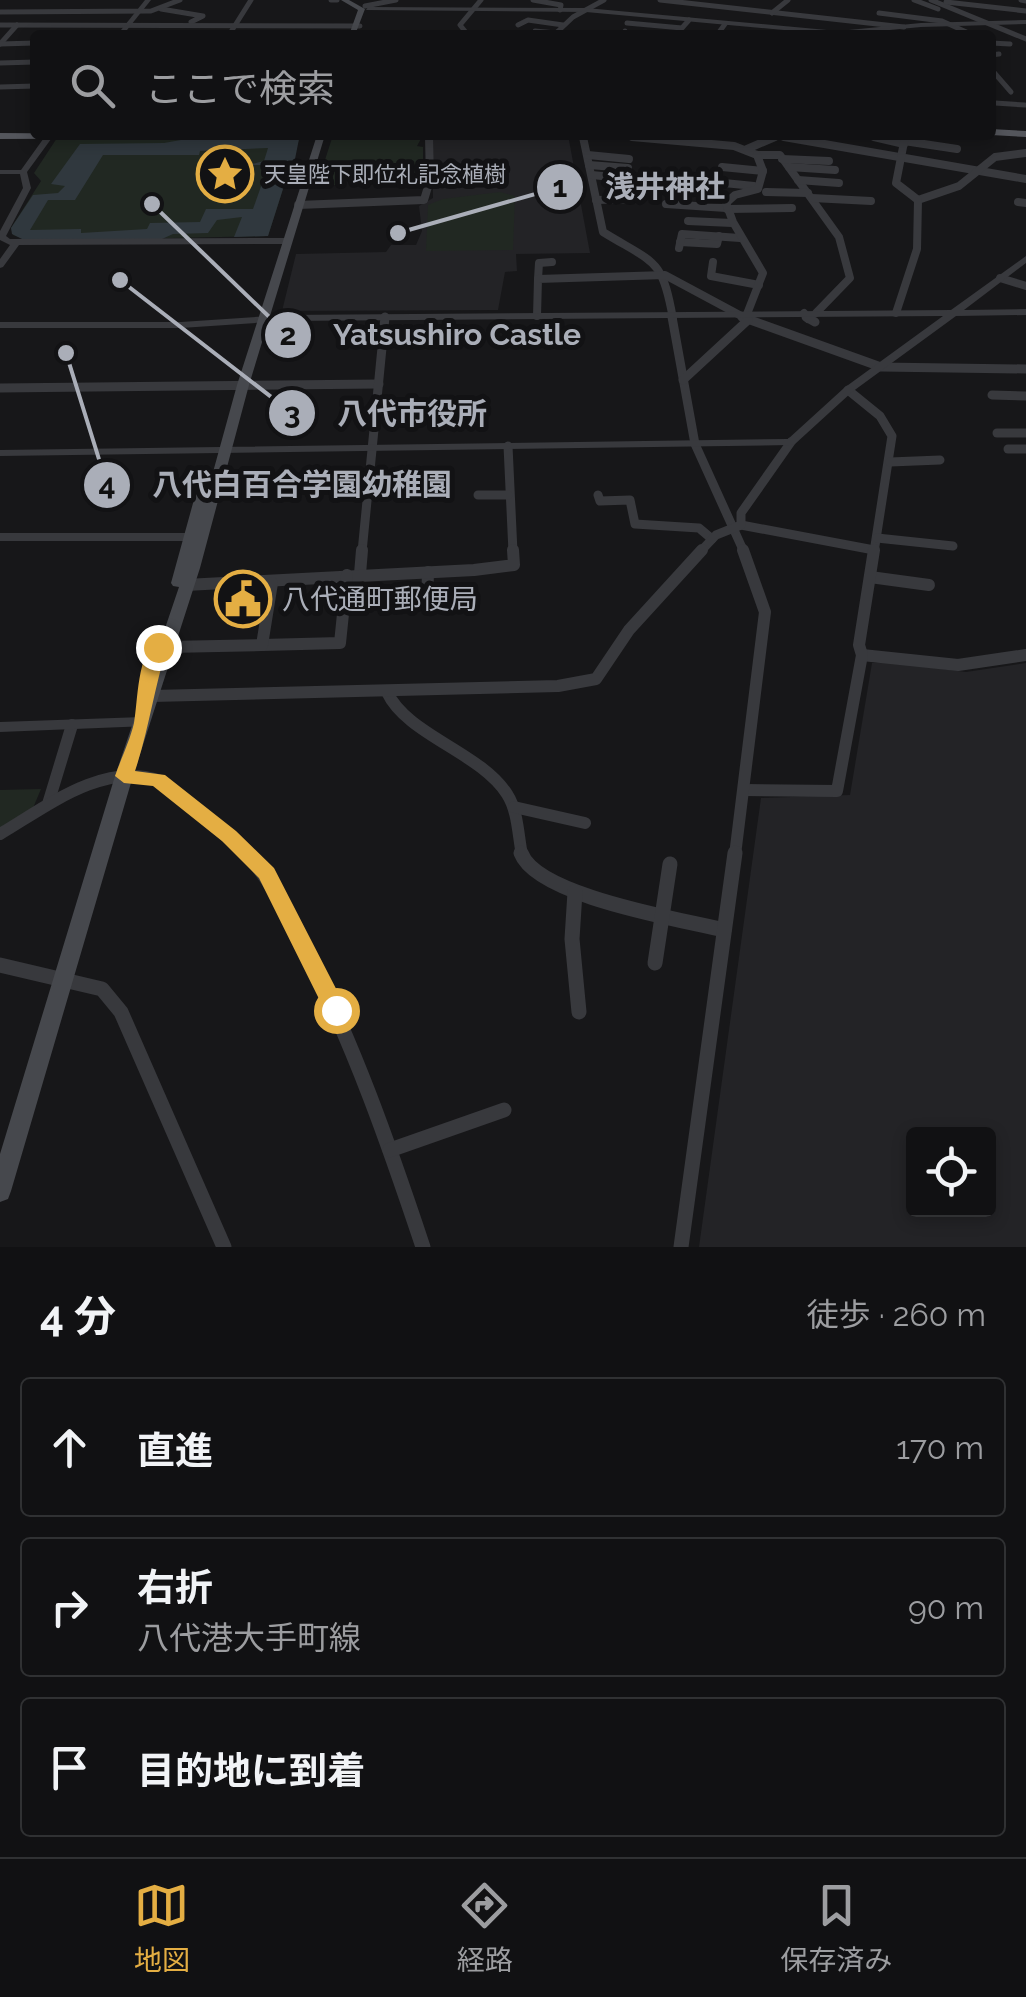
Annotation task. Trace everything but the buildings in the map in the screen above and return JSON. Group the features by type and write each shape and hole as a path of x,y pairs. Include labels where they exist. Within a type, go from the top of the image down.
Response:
{"main road":[{"path":"340,0 366,7 356,30"},
{"path":"340,0 362,10 356,30"},
{"path":"996,133 1026,135"},
{"path":"0,136 30,135"},
{"path":"143,722 143,696 262,319 309,140"},
{"path":"283,241 319,140"},
{"path":"0,1191 124,776 168,647 196,537"}],"street":[{"path":"2,42 41,0"},
{"path":"104,11 120,0"},
{"path":"124,30 148,0"},
{"path":"0,12 138,11 180,0"},
{"path":"232,30 250,0"},
{"path":"366,7 396,0"},
{"path":"462,30 459,27 481,0"},
{"path":"533,0 557,3 560,10"},
{"path":"559,30 604,0"},
{"path":"660,0 904,27"},
{"path":"767,0 819,12"},
{"path":"914,0 972,23 1026,22"},
{"path":"931,0 966,30"},
{"path":"931,0 1026,11"},
{"path":"875,30 952,18 967,2"},
{"path":"772,12 784,3"},
{"path":"366,7 457,12 586,10 790,30"},
{"path":"158,8 203,16 188,25"},
{"path":"881,10 986,23 1025,38"},
{"path":"836,12 847,14 841,20"},
{"path":"779,29 788,15"},
{"path":"644,25 655,16"},
{"path":"518,24 528,20 563,25"},
{"path":"626,30 644,25 682,28 689,20"},
{"path":"721,30 725,24"},
{"path":"0,26 236,25 336,30"},
{"path":"2,42 30,41"},
{"path":"996,43 1010,44"},
{"path":"0,62 30,62"},
{"path":"996,75 1011,92"},
{"path":"0,86 30,86"},
{"path":"996,107 1025,105"},
{"path":"23,172 46,140"},
{"path":"298,205 424,200 430,180 429,140"},
{"path":"585,140 603,232 653,263 665,275 744,316 881,367 1026,369"},
{"path":"665,140 780,155 839,237 850,278 811,316"},
{"path":"725,140 734,146"},
{"path":"747,149 762,140"},
{"path":"801,140 1024,182"},
{"path":"918,200 896,183 905,140 957,149"},
{"path":"654,146 731,154 734,146"},
{"path":"588,156 602,148"},
{"path":"918,200 964,183 994,156 1026,154"},
{"path":"757,155 763,171 762,190"},
{"path":"588,156 628,164"},
{"path":"782,158 829,161"},
{"path":"722,167 763,171"},
{"path":"789,167 835,170"},
{"path":"0,172 23,172"},
{"path":"23,172 27,188 1,239 15,244 283,241"},
{"path":"592,175 641,180 639,199 596,200"},
{"path":"682,183 684,179 871,201"},
{"path":"798,180 839,183"},
{"path":"682,380 744,316 759,285 763,272 726,208 728,198 762,190"},
{"path":"896,312 918,249 918,200"},
{"path":"666,204 792,208"},
{"path":"688,221 732,223"},
{"path":"680,245 717,244 719,236 740,238"},
{"path":"0,266 15,244"},
{"path":"736,528 741,512 791,442 848,390 1026,259"},
{"path":"537,316 538,262 552,262"},
{"path":"713,262 711,276 759,285"},
{"path":"538,279 665,275"},
{"path":"665,275 695,444 736,528 765,612 681,1247"},
{"path":"1000,278 1026,286"},
{"path":"0,325 180,325 385,317 1026,312"},
{"path":"168,647 340,644 373,448 385,317"},
{"path":"0,388 379,384"},
{"path":"744,790 837,791 862,655 859,644 890,462 890,428 848,390"},
{"path":"992,396 1026,396"},
{"path":"997,433 1026,433"},
{"path":"0,453 791,442"},
{"path":"262,645 274,578 514,565 508,446"},
{"path":"1008,449 1026,448"},
{"path":"890,462 940,460"},
{"path":"478,495 508,495"},
{"path":"600,502 630,500 635,524 699,528 712,539"},
{"path":"152,696 558,686 596,679 629,630 712,539 736,528 876,544 952,546"},
{"path":"0,537 196,537"},
{"path":"428,572 426,604 454,605"},
{"path":"870,577 929,585"},
{"path":"186,584 272,583"},
{"path":"862,655 958,664 1026,655"},
{"path":"387,692 388,698 423,728 493,778 514,808 522,858 542,879 576,892 724,930"},
{"path":"0,727 143,722"},
{"path":"48,804 72,725"},
{"path":"0,834 89,784 124,776 158,780 229,836 266,873 336,1010 423,1247"},
{"path":"514,808 585,824"},
{"path":"655,963 670,864"},
{"path":"576,892 572,939 579,1012"},
{"path":"0,965 102,989 121,1012 224,1247"},
{"path":"390,1150 504,1110"}],"shaded area":[{"path":"56,140 299,140 268,236 30,241 13,235 11,228 41,181 34,173"},
{"path":"299,140 293,169 289,170 268,236 234,237 242,217 217,220 208,233 173,234 162,239 22,239 12,234 11,228 33,195 58,193 65,186 51,184 80,144","holes":["268,148 264,161 248,165 283,165 281,175 265,175 253,209 206,209 200,222 150,223 147,229 81,233 81,229 30,230 48,200 75,200 103,155 199,155 200,151"]},
{"path":"331,140 420,140 417,146 423,147 423,181 317,185"},
{"path":"432,140 569,140 590,253 516,254 517,271 505,272 498,310 282,311 296,254 386,252 391,245 416,245 422,231 419,206 433,198"},
{"path":"500,192 515,196 513,250 426,251 428,205 443,199"},
{"path":"872,663 966,672 1026,663 1026,1247 699,1247 761,798 850,795"},
{"path":"41,789 33,808 0,828 0,790"}],"place":[{"name":"天皇陛下即位礼記念植樹","path":"225,174"},
{"name":"Yatsushiro Castle","path":"152,204"},
{"name":"浅井神社","path":"398,233"},
{"name":"八代市役所","path":"120,280"},
{"name":"八代白百合学園幼稚園","path":"66,353"},
{"name":"八代通町郵便局","path":"243,599"}],"route":[{"path":"158,647 143,696 143,722 124,776 158,780 229,836 266,873 336,1010"}]}
